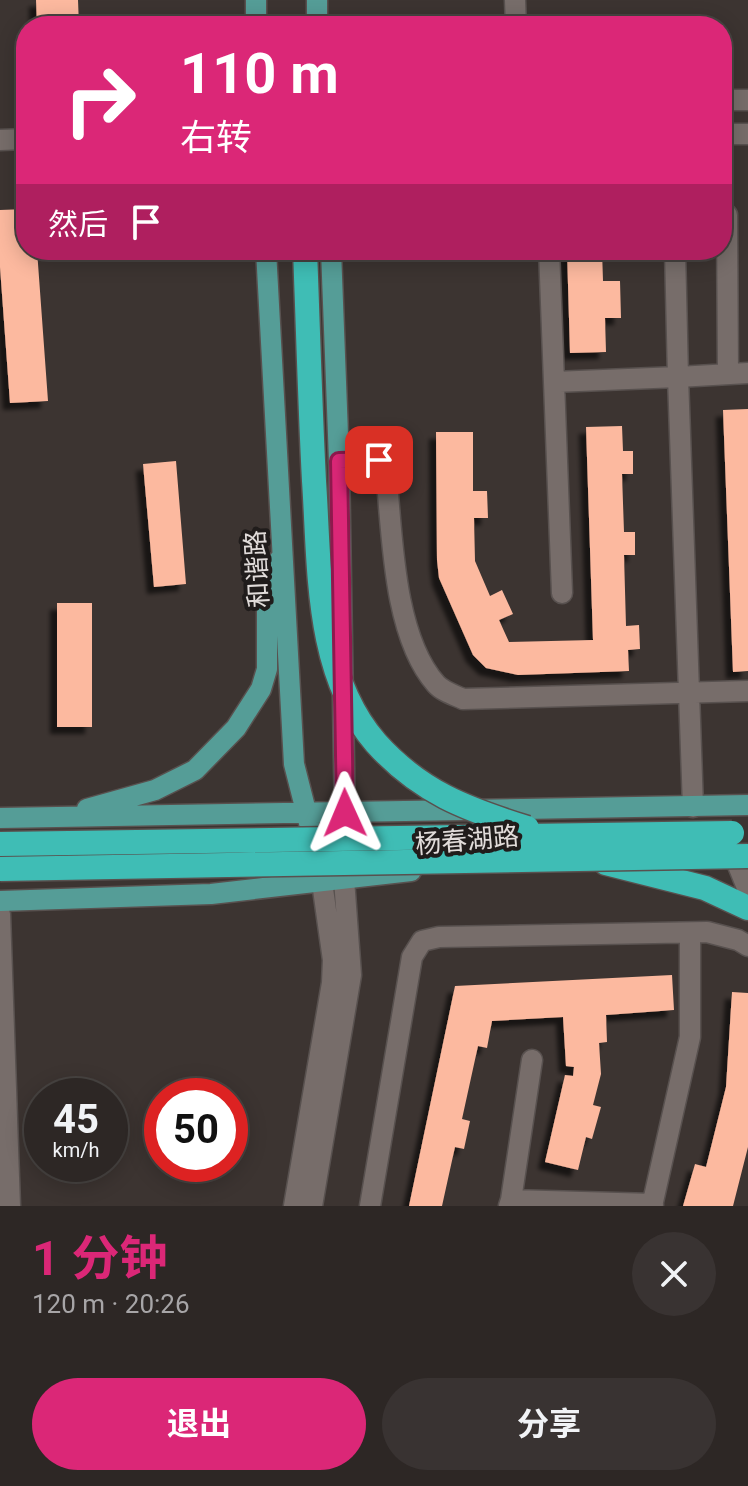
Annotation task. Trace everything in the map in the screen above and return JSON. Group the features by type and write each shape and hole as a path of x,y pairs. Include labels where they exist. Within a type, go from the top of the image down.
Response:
{"highway":[{"path":"305,260 311,434 322,600 342,684 351,705 374,741 425,787 462,806 549,835"},
{"path":"0,844 748,833"},
{"path":"0,869 744,856"},
{"path":"592,860 676,879 729,897 748,908"}],"main road":[{"name":"和谐路","path":"267,260 294,764 322,882"},
{"path":"331,260 339,461 344,879"},
{"path":"59,817 155,790 195,770 236,728 261,689 267,669 267,593 282,553"},
{"name":"杨春湖路","path":"0,818 748,805"},
{"name":"杨春湖路","path":"0,901 211,894 440,868 591,856 744,856"}],"street":[{"path":"549,260 562,593"},
{"path":"675,260 693,807"},
{"path":"554,382 738,373 730,260"},
{"path":"339,461 379,460 386,470 397,595 420,661 438,687 463,699 748,691"},
{"path":"744,856 748,890"},
{"path":"312,1206 351,975 344,879"},
{"path":"294,1206 332,983 333,960 322,882"},
{"path":"0,914 10,1206"},
{"path":"370,1206 412,957 422,941 439,937 707,932 738,940 748,946"},
{"path":"532,1060 510,1203 652,1205 690,1037 690,933"}],"building":[{"path":"36,0 78,0 79,16 37,16"},
{"path":"16,209 16,260 38,260 48,401 10,403 0,267 0,210"},
{"path":"567,260 602,260 603,281 620,281 621,318 605,318 606,352 570,353"},
{"path":"748,409 748,671 733,672 723,410"},
{"path":"622,426 623,451 633,451 633,474 622,474 624,532 635,532 635,555 624,555 626,626 639,625 640,649 628,650 629,671 518,675 486,668 473,655 439,578 436,432 473,432 473,491 487,491 488,518 474,518 475,561 490,596 502,590 513,614 499,620 509,642 593,640 586,427"},
{"path":"176,461 186,584 154,587 143,464"},
{"path":"57,603 92,603 92,727 57,727"},
{"path":"672,975 674,1010 606,1015 607,1042 599,1043 601,1074 593,1105 601,1107 592,1139 586,1137 578,1170 545,1162 565,1075 573,1076 574,1067 566,1066 563,1017 492,1021 487,1048 478,1046 462,1119 470,1121 464,1149 455,1147 442,1206 409,1206 455,986"},
{"path":"732,992 748,993 748,1147 733,1206 683,1206 695,1164 706,1167 726,1087"}],"route":[{"path":"345,813 339,461 379,460"}]}
